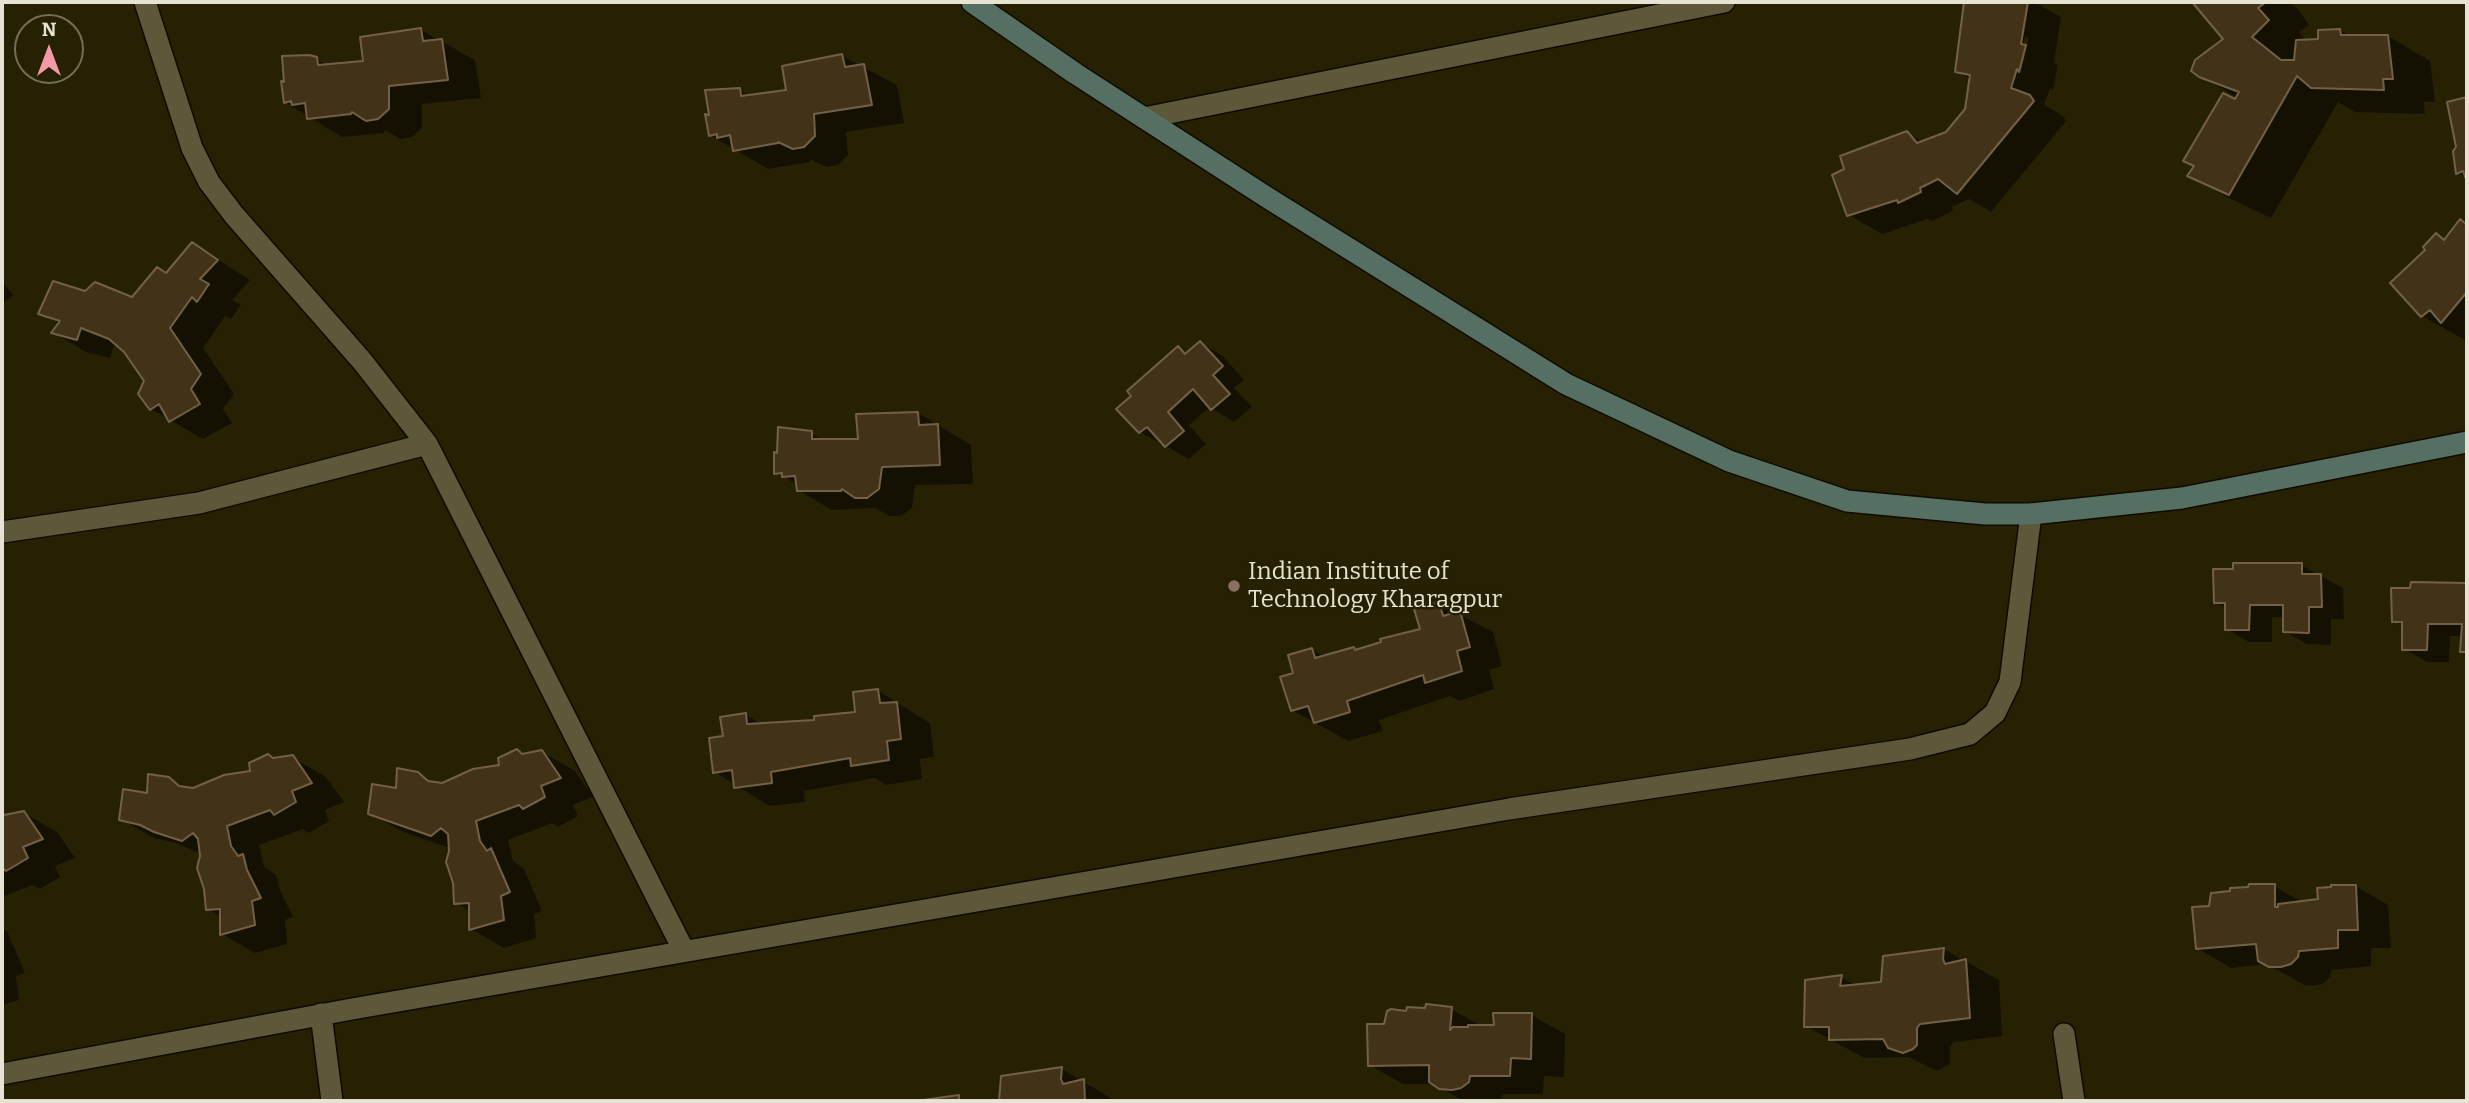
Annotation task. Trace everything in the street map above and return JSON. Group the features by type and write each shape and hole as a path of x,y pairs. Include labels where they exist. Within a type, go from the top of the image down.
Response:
{"street":[{"path":"145,2 192,148 209,182 234,215 362,361 427,444 684,951"},
{"path":"972,2 1144,118 1566,384 1729,461 1847,501 1985,514 2031,514 2182,498 2467,442"},
{"path":"1144,118 1724,2"},
{"path":"2,532 199,503 427,444"},
{"path":"2,1073 321,1014 1509,808 1910,749 1970,734 1994,713 2010,682 2031,514"},
{"path":"321,1014 332,1101"},
{"path":"2064,1034 2074,1101"}],"building":[{"path":"1964,2 2028,2 2021,44 2026,45 2019,72 2017,69 2011,88 2030,95 2034,101 1957,194 1938,179 1920,188 1921,192 1898,203 1897,200 1847,216 1832,175 1844,169 1840,156 1907,131 1917,143 1946,132 1965,109 1970,75 1955,72"},
{"path":"2192,2 2266,2 2258,8 2269,20 2252,37 2281,60 2294,60 2296,40 2318,39 2318,30 2340,29 2341,35 2388,35 2393,79 2383,79 2384,90 2311,88 2297,76 2229,195 2187,176 2194,166 2183,161 2223,93 2235,99 2239,92 2199,77 2191,71 2195,60 2223,39"},
{"path":"421,28 423,41 442,39 448,80 389,86 389,109 378,119 366,121 352,112 307,119 305,103 284,103 282,56 317,57 318,65 363,61 360,37"},
{"path":"842,54 845,67 864,64 872,105 814,114 815,136 804,147 793,149 778,142 733,151 730,135 717,138 717,134 709,136 705,90 740,88 741,96 786,90 782,66"},
{"path":"2467,97 2467,182 2463,171 2456,174 2453,151 2456,147 2447,102"},
{"path":"2460,219 2467,225 2467,292 2441,323 2430,310 2421,317 2390,283 2425,250 2423,247 2436,233 2444,240"},
{"path":"192,242 218,260 200,279 209,284 197,302 192,297 170,328 201,374 191,389 200,404 169,422 159,404 150,410 138,394 144,381 124,352 109,339 81,328 77,340 51,333 60,321 38,314 53,281 85,291 95,282 132,297 157,267 166,273"},
{"path":"1200,341 1223,366 1213,375 1230,394 1211,410 1193,389 1168,412 1184,431 1165,447 1147,427 1139,433 1116,409 1131,396 1127,391 1178,346 1185,354"},
{"path":"918,412 919,425 938,424 940,465 882,467 879,489 867,498 855,498 842,489 797,491 795,476 782,477 782,473 774,474 778,427 812,431 812,439 858,439 856,414"},
{"path":"2233,563 2302,563 2302,574 2321,574 2322,607 2309,607 2309,633 2283,632 2283,605 2250,605 2249,630 2225,630 2225,603 2214,603 2213,569 2233,569"},
{"path":"2411,582 2467,583 2467,652 2460,652 2462,624 2428,624 2427,650 2402,650 2402,622 2392,622 2391,588 2410,588"},
{"path":"1439,602 1443,616 1460,611 1470,647 1457,651 1462,671 1425,683 1423,675 1347,701 1350,712 1314,723 1308,706 1291,711 1280,677 1293,673 1288,655 1312,648 1315,658 1354,647 1355,650 1381,642 1380,639 1420,629 1414,609"},
{"path":"878,689 880,703 897,702 901,739 887,741 889,760 851,766 850,758 771,772 772,783 734,788 732,770 713,773 709,738 723,736 720,717 746,713 747,724 814,720 814,716 855,712 853,692"},
{"path":"517,749 522,754 542,750 561,778 541,786 545,797 523,809 519,805 476,821 480,841 487,851 491,848 510,892 501,896 504,920 469,930 469,903 454,904 453,883 446,862 449,851 448,834 441,828 431,836 368,814 372,784 396,788 397,768 418,772 428,781 442,783 473,769 499,765 498,758"},
{"path":"268,754 273,758 293,755 312,783 292,791 296,802 274,815 270,810 227,826 231,846 238,856 243,854 247,870 261,898 252,901 255,925 220,935 220,909 206,910 204,889 197,868 200,856 198,839 193,833 182,841 119,820 123,789 147,793 148,774 169,777 179,786 193,788 224,775 250,771 249,763"},
{"path":"24,811 43,839 23,847 28,858 6,871 2,867 2,812 4,815"},
{"path":"2249,884 2275,884 2275,907 2278,907 2278,904 2318,899 2317,888 2356,885 2358,930 2338,930 2338,948 2299,951 2298,957 2291,964 2281,967 2269,967 2258,961 2256,944 2196,949 2192,907 2209,906 2211,893 2248,887"},
{"path":"1944,948 1945,964 1966,959 1970,1018 1920,1024 1917,1028 1917,1045 1903,1053 1888,1048 1883,1039 1829,1040 1829,1027 1804,1027 1805,980 1842,975 1840,986 1881,982 1883,956"},
{"path":"1426,1004 1452,1007 1450,1030 1468,1025 1494,1025 1493,1013 1532,1013 1531,1059 1511,1058 1510,1076 1470,1076 1469,1082 1452,1090 1439,1089 1429,1082 1429,1065 1368,1066 1367,1024 1384,1024 1387,1011 1391,1009 1406,1011 1407,1007 1425,1008"},
{"path":"1062,1067 1063,1084 1084,1079 1085,1101 999,1101 1001,1076"},
{"path":"959,1095 959,1101 923,1101 923,1100"}],"place":[{"name":"Indian Institute of Technology Kharagpur","path":"1234,586"}]}
